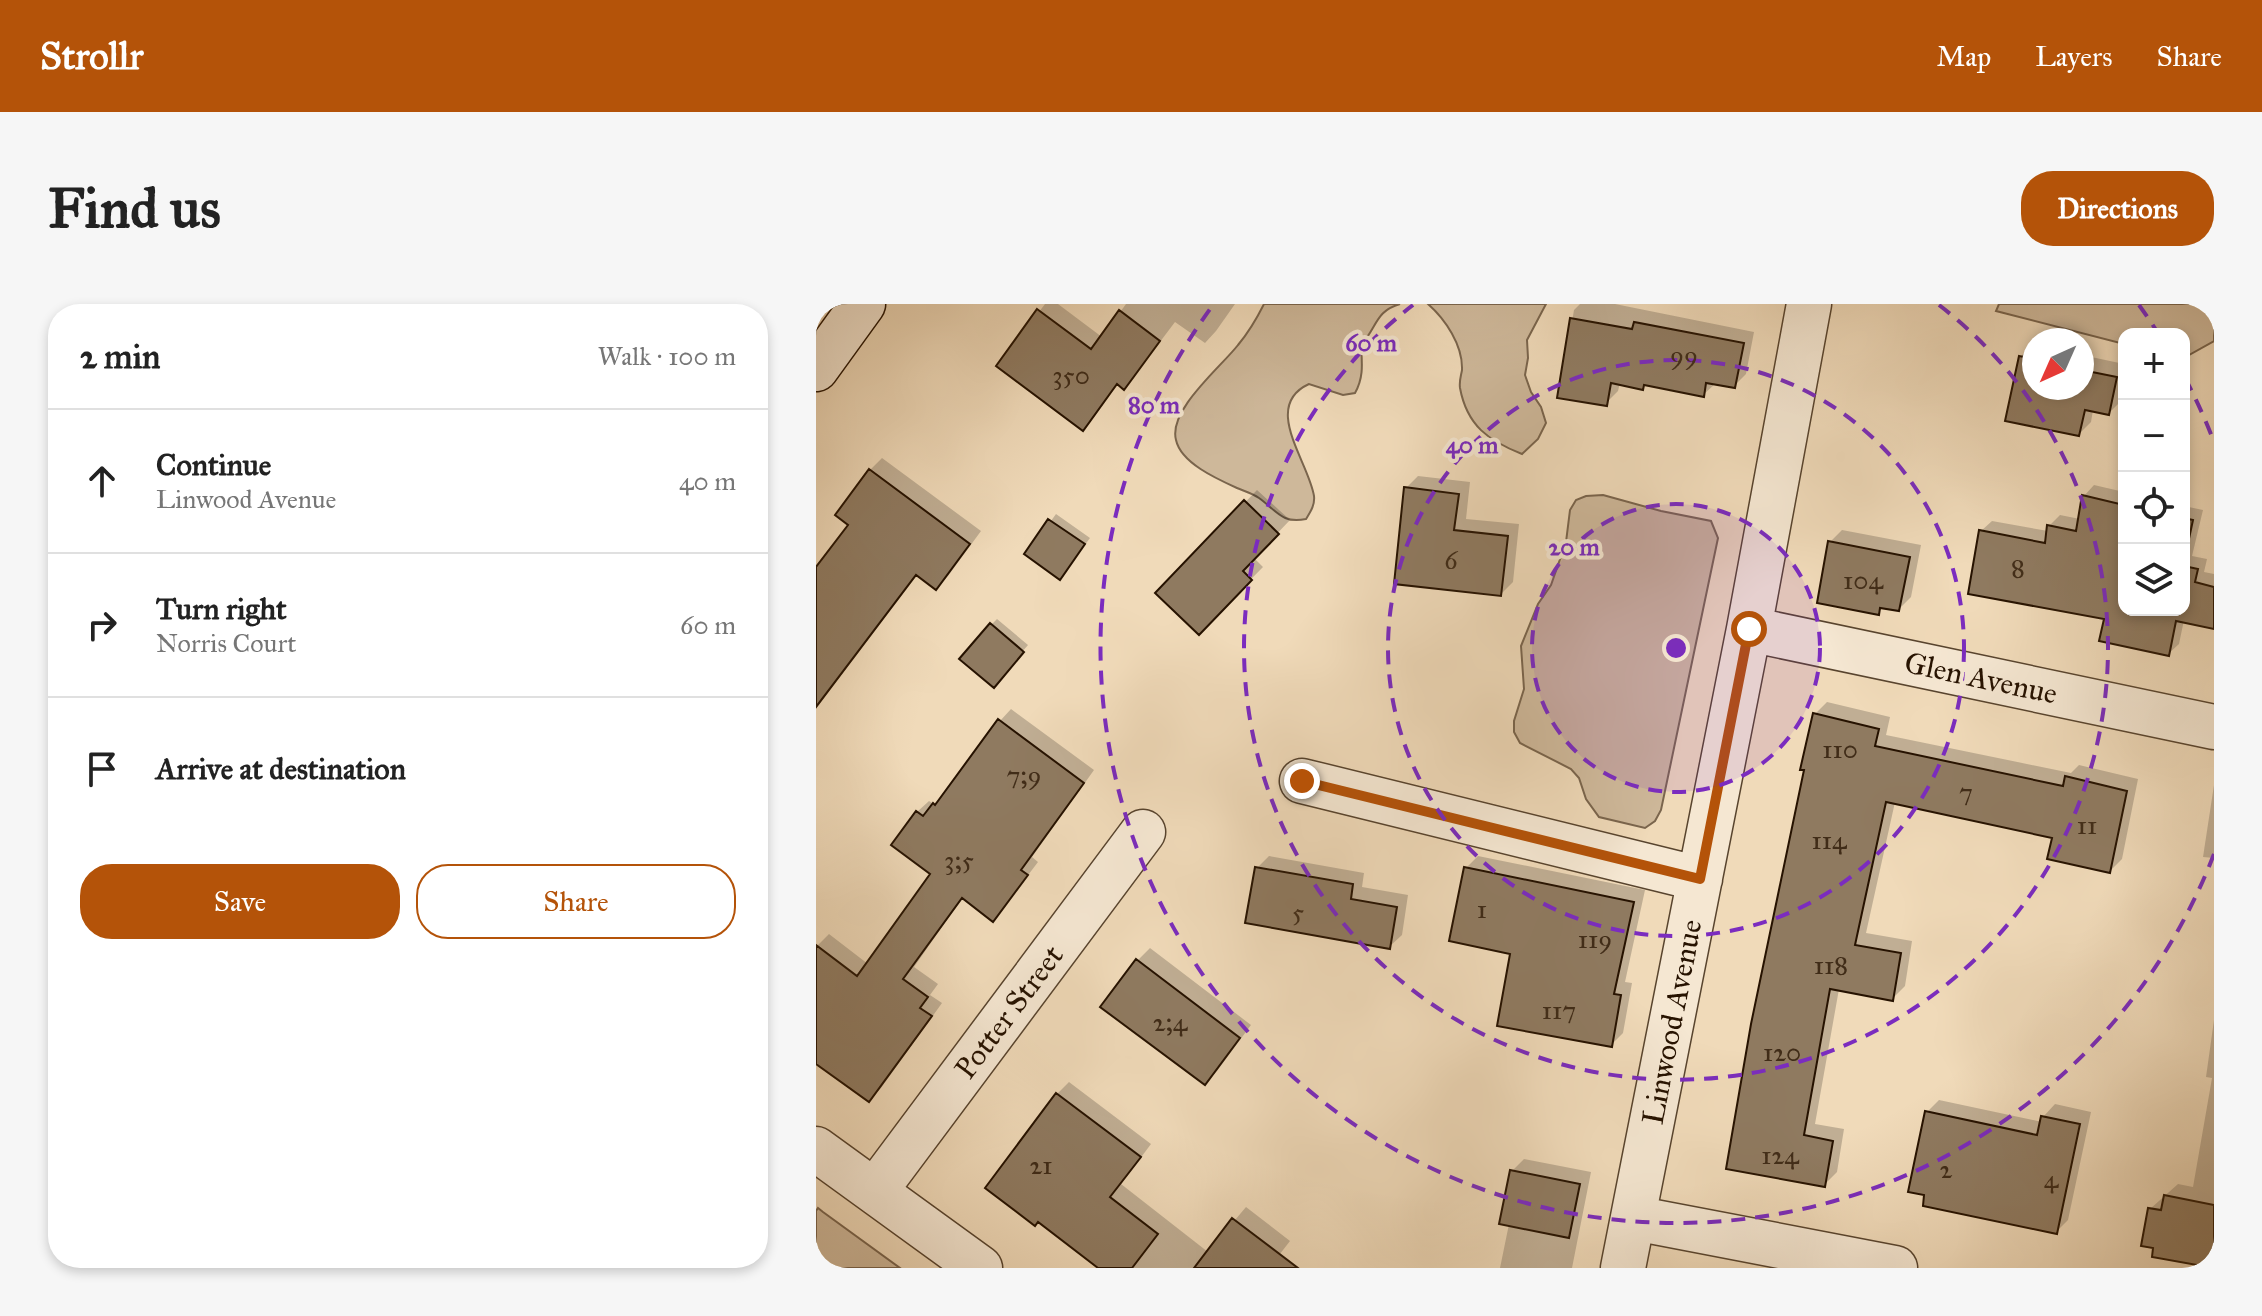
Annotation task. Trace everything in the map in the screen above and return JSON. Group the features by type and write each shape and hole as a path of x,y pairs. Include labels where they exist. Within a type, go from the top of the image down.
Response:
{"street":[{"path":"816,369 863,304"},
{"name":"Linwood Avenue","path":"1623,1268 1749,629 1809,304"},
{"name":"Glen Avenue","path":"1749,629 2214,727"},
{"path":"1302,781 1700,879"},
{"name":"Potter Street","path":"875,1191 1143,832"},
{"path":"816,1149 980,1268"},
{"path":"1634,1218 1895,1268"}],"shaded area":[{"path":"1264,304 1400,304 1381,316 1361,345 1361,376 1355,393 1343,395 1309,384 1295,394 1289,406 1292,436 1314,496 1306,519 1285,518 1256,496 1201,469 1185,456 1176,440 1176,428 1188,403 1242,340"},
{"path":"1428,304 1546,304 1527,340 1525,375 1546,423 1538,439 1522,454 1499,444 1481,430 1468,413 1460,388 1460,351 1441,317"},
{"path":"1999,304 2214,304 2214,341 2190,354 2190,328 2118,328 2118,342 2094,336 2094,328 2062,328 1996,311"},
{"path":"1603,495 1711,521 1718,538 1661,810 1655,821 1645,828 1599,817 1571,769 1520,743 1514,732 1514,721 1524,689 1521,646 1538,604 1551,585 1566,542 1570,510 1576,500"},
{"path":"818,1208 900,1268 816,1268"}],"building":[{"path":"1037,309 1091,349 1119,310 1160,341 1124,390 1117,384 1083,431 996,366"},
{"path":"1570,318 1632,329 1634,322 1744,343 1735,388 1706,383 1704,397 1644,385 1643,390 1611,383 1607,406 1557,398"},
{"path":"2019,356 2022,357 2022,400 2094,400 2094,372 2117,377 2109,415 2085,410 2079,436 2005,421"},
{"path":"869,469 970,544 936,590 916,575 816,707 816,567 848,525 835,515"},
{"path":"1404,487 1459,494 1454,530 1508,536 1501,596 1394,584"},
{"path":"2082,495 2118,504 2118,616 2190,616 2190,567 2198,569 2195,582 2214,587 2214,629 2176,621 2169,656 2099,641 2104,619 1968,594 1979,530 2045,543 2047,525 2076,531"},
{"path":"1244,500 1279,534 1243,571 1252,580 1199,635 1155,593"},
{"path":"1048,519 1085,544 1060,580 1024,554"},
{"path":"1828,541 1910,557 1899,611 1880,608 1879,615 1817,603"},
{"path":"990,623 1024,652 994,688 959,659"},
{"path":"1813,713 1879,729 1875,746 2063,786 2065,776 2127,791 2110,873 2047,859 2052,838 1886,802 1855,945 1901,953 1893,1001 1830,989 1804,1135 1833,1141 1825,1187 1726,1169 1751,1024"},
{"path":"998,719 1084,783 1021,870 1028,875 993,922 962,898 903,979 928,997 920,1008 932,1016 869,1102 816,1064 816,945 857,976 930,874 891,845 916,811 923,816 933,803 935,805"},
{"path":"1255,867 1353,884 1351,899 1397,907 1390,949 1245,923"},
{"path":"1464,867 1634,902 1614,994 1621,995 1612,1047 1497,1026 1510,954 1449,941"},
{"path":"1136,959 1240,1038 1205,1085 1100,1007"},
{"path":"1056,1093 1141,1157 1110,1197 1158,1234 1132,1268 1098,1268 1038,1222 1035,1226 985,1188"},
{"path":"1925,1111 2037,1135 2041,1116 2080,1124 2057,1234 1923,1206 1924,1195 1908,1192"},
{"path":"1510,1170 1580,1184 1569,1238 1499,1224"},
{"path":"2164,1195 2214,1205 2214,1268 2152,1257 2153,1248 2141,1246 2148,1208 2161,1210"},
{"path":"1232,1218 1298,1268 1194,1268"}],"route":[{"path":"1302,781 1700,879 1749,629"}]}
